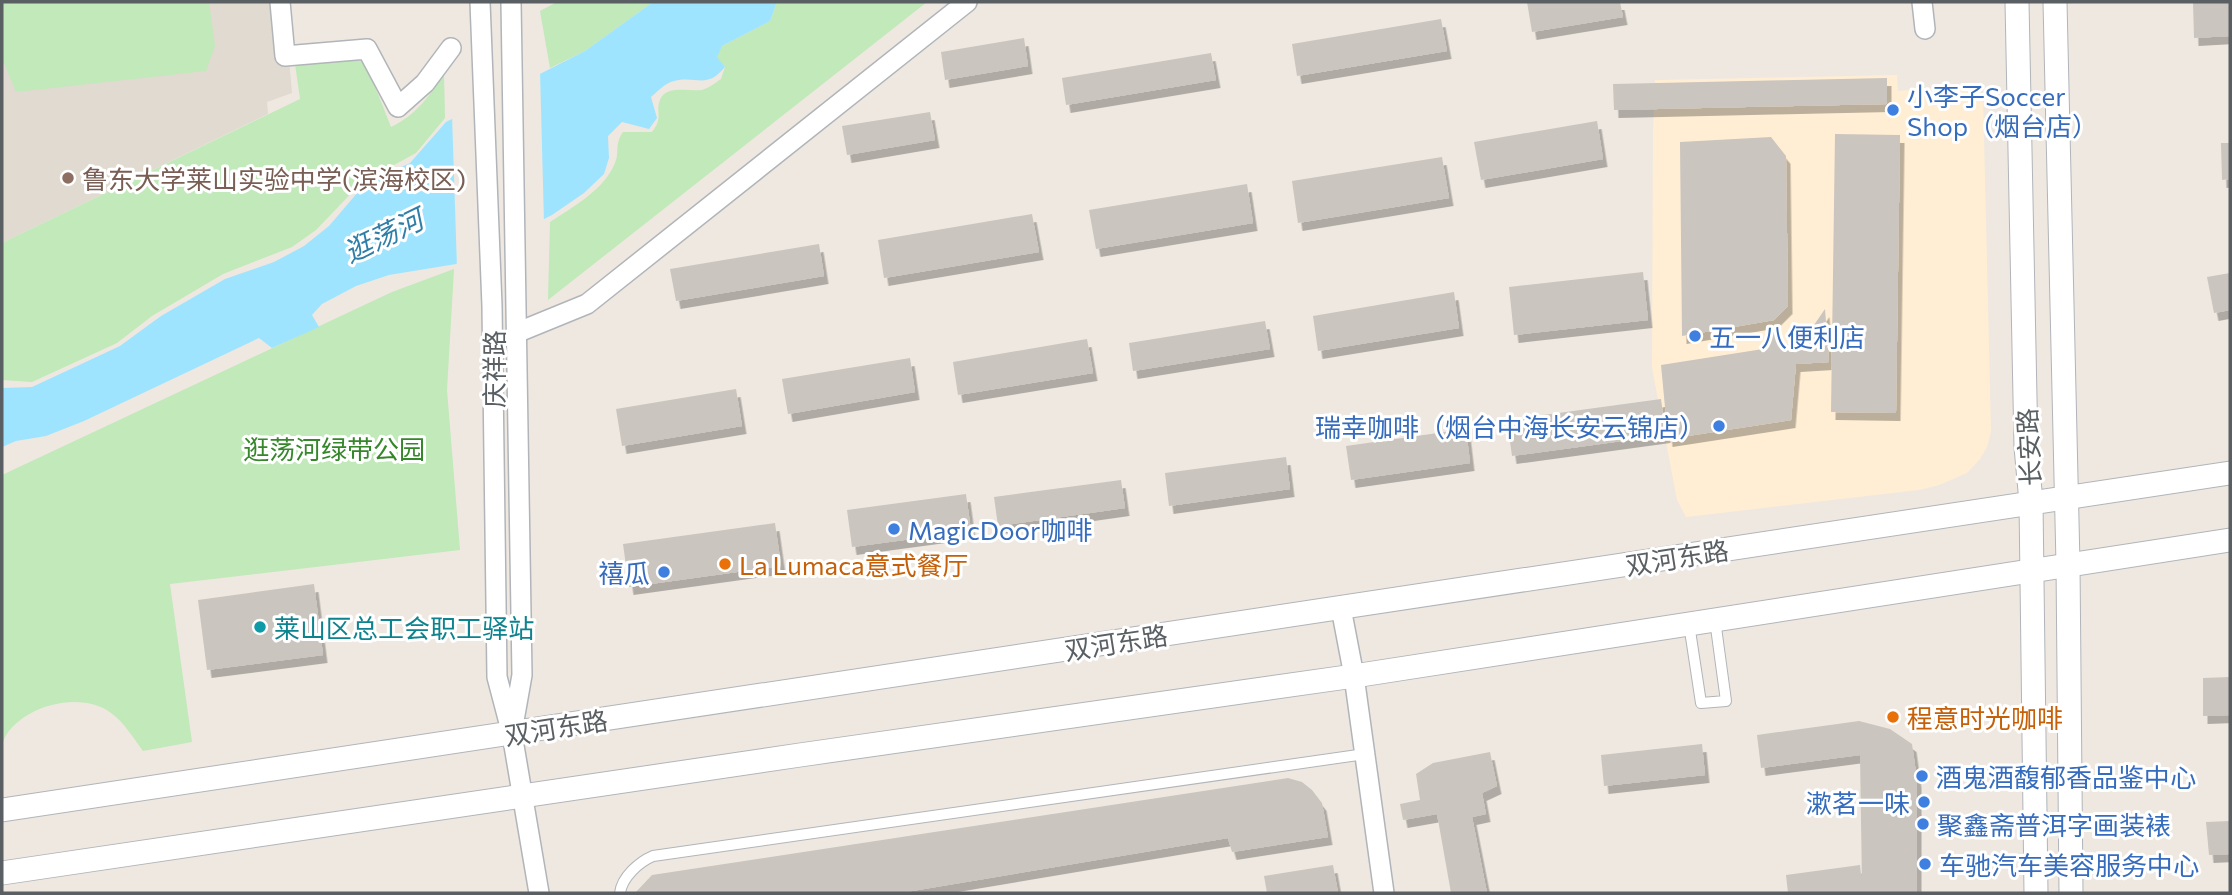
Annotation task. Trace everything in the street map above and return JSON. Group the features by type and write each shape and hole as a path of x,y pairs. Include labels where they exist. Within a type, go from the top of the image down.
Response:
{"street":[{"path":"280,2 285,56 367,49 398,107 425,83 452,48"},
{"name":"庆祥路","path":"480,2 491,283 497,677 512,734 539,893"},
{"name":"庆祥路","path":"511,2 522,675 512,734"},
{"path":"516,333 587,304 967,2"},
{"path":"1922,2 1925,29"},
{"name":"长安路","path":"2017,2 2026,447 2031,502 2036,893"},
{"name":"长安路","path":"2055,2 2068,564 2071,893"},
{"name":"双河东路","path":"2,810 2230,473"},
{"path":"2,873 1354,676 2230,540"},
{"path":"1341,608 1354,676 1384,893"}],"lane":[{"path":"1689,623 1701,704 1726,701 1715,619"},
{"path":"620,893 620,888 637,865 653,856 1365,754"}],"shaded area":[{"name":"鲁东大学莱山实验中学(滨海校区)","path":"2,2 284,2 292,93 267,102 268,114 2,243"},
{"path":"1897,75 1898,91 1974,85 1983,96 1991,431 1987,447 1967,473 1919,490 1686,517 1677,500 1652,368 1655,80"}],"green space":[{"path":"2,2 209,2 215,46 206,71 16,92 2,58"},
{"path":"557,2 653,2 585,51 550,68 540,11"},
{"path":"777,2 927,2 548,300 550,222 587,197 603,182 615,163 623,132 652,132 658,122 659,104 663,95 672,90 702,90 721,79 725,67 716,57 722,46 770,21"},
{"path":"342,57 364,62 367,66 391,127 408,117 421,104 444,73 445,118 416,153 361,183 316,230 292,247 223,274 152,316 117,343 32,382 2,380 2,243 300,99 295,64"},
{"name":"逛荡河绿带公园","path":"454,269 447,390 460,550 170,584 192,742 143,751 111,713 98,706 66,703 50,706 20,720 9,731 2,744 2,475 392,292"}],"water":[{"name":"逛荡河","path":"653,2 777,2 770,21 722,46 717,57 725,67 718,74 707,80 671,82 651,97 657,118 649,129 622,122 608,136 609,158 604,174 584,193 552,215 456,264 389,275 356,286 322,304 312,315 319,327 272,348 259,338 84,421 46,436 16,441 2,447 2,388 32,387 120,346 161,316 225,279 274,262 304,246 329,226 364,185 410,163 446,122 585,51"}],"pier":[{"path":"540,70 544,223 457,268 452,115"}],"building":[{"path":"1527,2 1620,2 1623,17 1532,32"},
{"path":"2193,2 2230,2 2230,36 2194,38"},
{"path":"1441,19 1447,51 1297,76 1292,44"},
{"path":"1024,38 1028,66 945,80 941,52"},
{"path":"1211,53 1216,80 1066,105 1062,78"},
{"path":"1887,78 1887,104 1614,110 1613,84"},
{"path":"930,112 935,140 847,155 842,126"},
{"path":"1597,121 1603,159 1481,180 1474,142"},
{"path":"1835,134 1900,135 1896,413 1831,412"},
{"path":"1771,137 1786,156 1788,306 1774,320 1682,336 1680,142"},
{"path":"2221,143 2230,143 2230,179 2222,180"},
{"path":"1442,157 1449,198 1298,223 1292,181"},
{"path":"1247,184 1253,223 1096,249 1089,210"},
{"path":"1032,214 1039,252 884,278 878,240"},
{"path":"819,244 824,276 676,301 670,269"},
{"path":"1643,272 1648,320 1514,335 1509,287"},
{"path":"2230,273 2230,310 2214,313 2207,277"},
{"path":"1454,292 1459,328 1318,351 1313,316"},
{"path":"1825,309 1829,362 1796,364 1791,420 1668,439 1661,365 1763,349 1769,344 1766,328 1775,326 1781,347 1805,338"},
{"path":"1265,321 1270,349 1133,371 1129,343"},
{"path":"1087,339 1093,373 958,395 953,362"},
{"path":"910,358 915,392 788,414 782,379"},
{"path":"736,389 742,426 622,446 616,409"},
{"path":"1661,399 1666,435 1512,456 1507,420"},
{"path":"1466,429 1470,463 1351,480 1346,446"},
{"path":"1286,457 1290,489 1169,506 1165,473"},
{"path":"1121,480 1125,508 998,526 994,497"},
{"path":"966,494 971,531 852,547 847,510"},
{"path":"775,523 781,566 629,587 623,544"},
{"name":"莱山区总工会职工驿站","path":"314,584 323,655 207,670 198,600"},
{"path":"2230,677 2230,715 2203,716 2203,678"},
{"path":"1859,721 1890,729 1912,744 1917,780 1917,893 1788,893 1786,875 1860,865 1862,885 1860,755 1761,768 1757,735"},
{"path":"1702,744 1705,775 1604,786 1601,755"},
{"path":"1490,752 1497,786 1482,793 1486,814 1472,817 1487,893 1451,893 1437,814 1403,820 1400,804 1420,800 1416,774 1433,763"},
{"path":"1288,778 1302,782 1322,803 1328,837 1232,852 1228,838 900,893 635,893 652,875"},
{"path":"2230,821 2230,854 2209,855 2206,822"},
{"path":"1333,865 1338,893 1267,893 1264,876"}],"place":[{"name":"小李子Soccer Shop（烟台店）","path":"1893,110"},
{"name":"鲁东大学莱山实验中学(滨海校区)","path":"68,178"},
{"name":"五一八便利店","path":"1695,336"},
{"name":"瑞幸咖啡（烟台中海长安云锦店）","path":"1719,426"},
{"name":"MagicDoor咖啡","path":"894,529"},
{"name":"La Lumaca意式餐厅","path":"725,564"},
{"name":"禧瓜","path":"664,572"},
{"name":"莱山区总工会职工驿站","path":"260,627"},
{"name":"程意时光咖啡","path":"1893,717"},
{"name":"酒鬼酒馥郁香品鉴中心","path":"1922,776"},
{"name":"漱茗一味","path":"1924,802"},
{"name":"聚鑫斋普洱字画装裱","path":"1923,824"},
{"name":"车驰汽车美容服务中心","path":"1925,864"}]}
